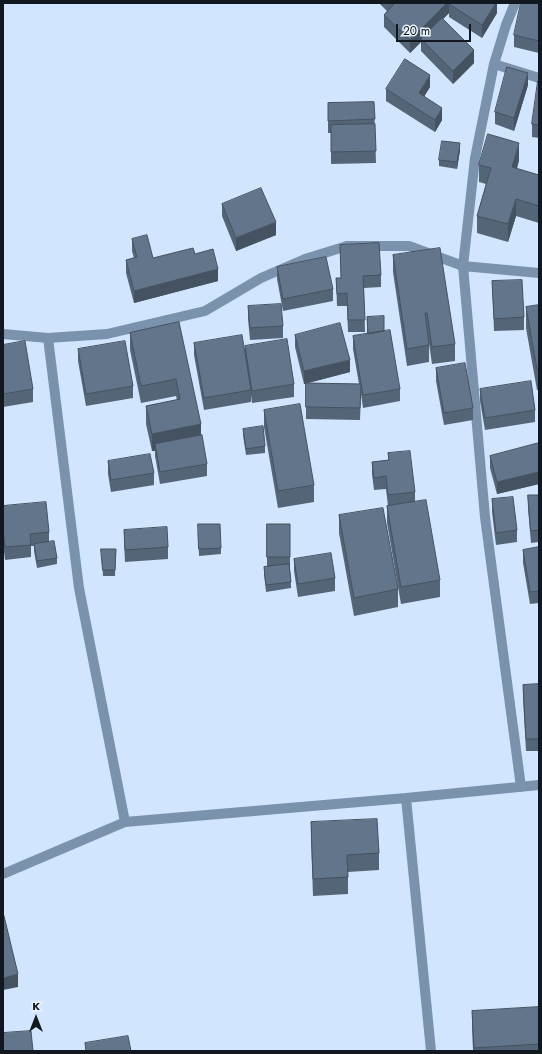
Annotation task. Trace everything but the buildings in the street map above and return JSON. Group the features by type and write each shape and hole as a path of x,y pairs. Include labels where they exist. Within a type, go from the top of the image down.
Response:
{"street":[{"path":"515,3 506,25 494,64 474,158 463,266 485,517 521,787"},
{"path":"494,64 539,78"},
{"path":"3,334 48,338 107,334 205,311 261,278 306,259 347,246 409,246 463,266 539,273"},
{"path":"48,338 79,588 125,822"},
{"path":"3,874 125,822 539,785"},
{"path":"406,798 431,1051"}]}
